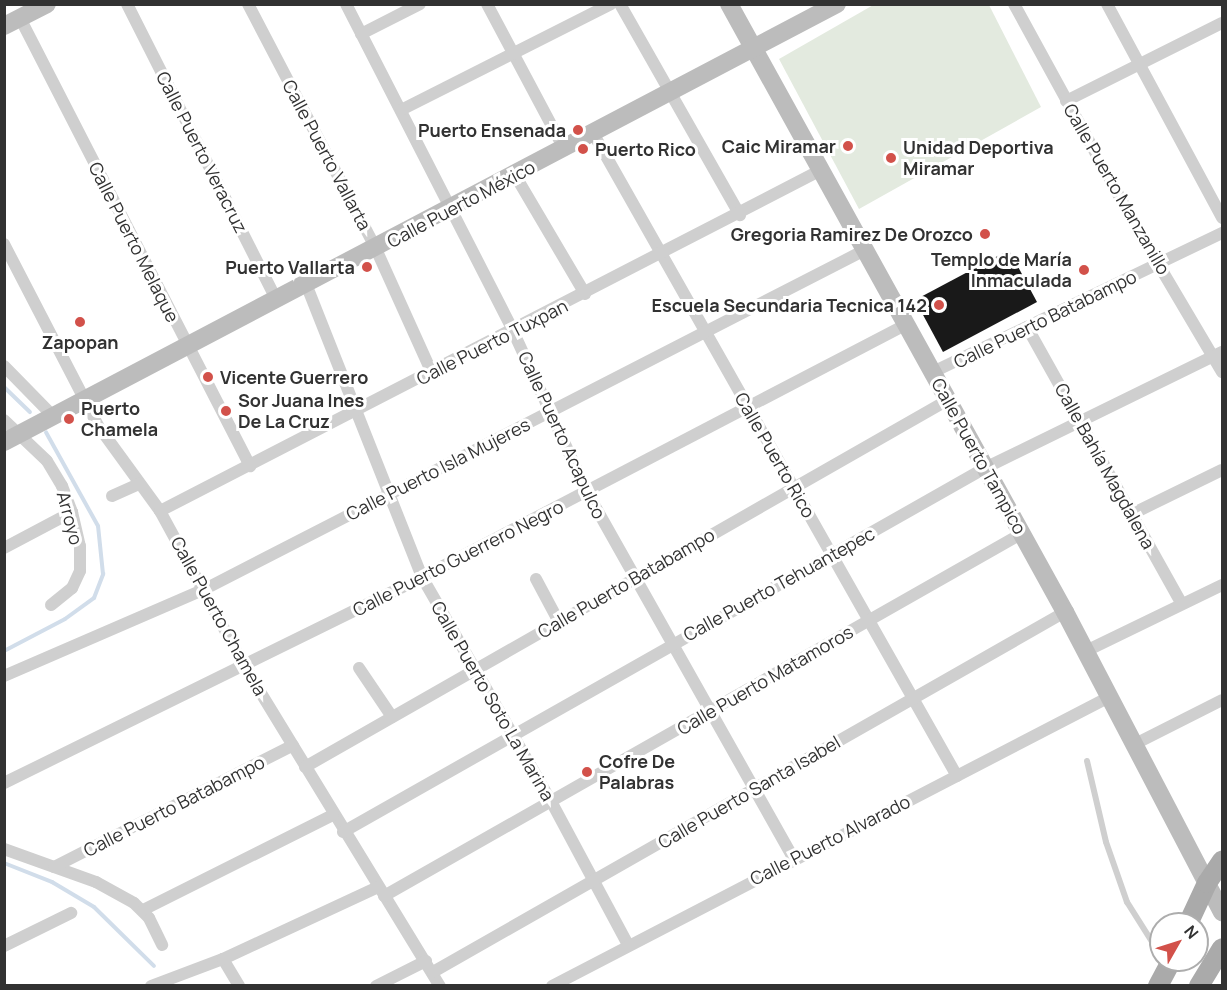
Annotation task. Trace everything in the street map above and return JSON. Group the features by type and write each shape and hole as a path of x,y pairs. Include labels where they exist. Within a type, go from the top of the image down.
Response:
{"main road":[{"path":"1194,912 1207,883 1222,861"},
{"path":"1199,986 1222,948"}],"street":[{"path":"12,22 47,4"},
{"name":"Calle Puerto Veracruz","path":"127,4 276,299"},
{"name":"Calle Puerto Vallarta","path":"248,4 376,249 432,373"},
{"name":"Calle Puerto Acapulco","path":"346,4 513,331 587,492 753,790 793,857"},
{"path":"361,34 420,4"},
{"path":"487,4 564,149"},
{"path":"400,110 611,4"},
{"path":"620,4 740,215"},
{"name":"Calle Puerto Tampico","path":"729,4 1065,612 1222,912"},
{"name":"Calle Puerto México","path":"12,438 670,94 753,49 816,9 837,4"},
{"name":"Calle Puerto Manzanillo","path":"1014,4 1158,264 1218,354 1222,372"},
{"path":"1107,4 1222,218"},
{"name":"Calle Puerto Melaque","path":"12,22 250,466"},
{"path":"1066,100 1222,23"},
{"name":"Calle Puerto Rico","path":"593,133 957,776"},
{"name":"Calle Puerto Tuxpan","path":"160,511 740,215 821,170"},
{"path":"515,175 585,294"},
{"name":"Calle Puerto Batabampo","path":"933,372 1222,233"},
{"name":"Calle Puerto Chamela","path":"4,244 84,401 139,484 160,511 205,589 245,667 343,832 440,986"},
{"name":"Calle Puerto Isla Mujeres","path":"4,676 205,589 865,250"},
{"name":"Calle Puerto Soto La Marina","path":"306,284 387,495 422,577 552,803 628,945"},
{"name":"Calle Puerto Guerrero Negro","path":"4,783 245,667 587,492 907,324"},
{"name":"Calle Bahía Magdalena","path":"1028,327 1182,604"},
{"name":"Calle Puerto Tehuantepec","path":"343,832 985,468 1218,354"},
{"path":"4,366 53,416"},
{"name":"Calle Puerto Batabampo","path":"305,767 948,400"},
{"name":"Arroyo","path":"4,420 12,438 47,461 62,486 72,512 80,546 80,571 72,588 51,605"},
{"path":"1132,514 1222,470"},
{"path":"112,496 139,484"},
{"path":"4,548 72,512"},
{"name":"Calle Puerto Matamoros","path":"151,986 223,959 381,892 552,803 1021,534"},
{"path":"536,579 559,622"},
{"path":"1086,651 1222,585"},
{"name":"Calle Puerto Santa Isabel","path":"433,972 1065,612"},
{"path":"359,668 392,717"},
{"name":"Calle Puerto Alvarado","path":"552,986 793,857 957,776 1109,697"},
{"path":"1135,744 1222,700"},
{"name":"Calle Puerto Batabampo","path":"54,867 293,745"},
{"path":"143,910 333,815"},
{"path":"4,849 96,882 143,910 162,945"},
{"path":"4,946 71,913"},
{"path":"223,959 239,986"},
{"path":"376,986 426,961"}],"lane":[{"path":"1087,760 1106,842 1127,902 1149,935"}],"shaded area":[{"name":"Unidad Deportiva Miramar","path":"875,4 989,5 1041,107 859,209 779,59"}],"building":[{"path":"1009,250 1037,302 943,352 915,300"}],"waterway":[{"path":"4,387 30,412"},
{"path":"4,651 65,619 94,598 103,574 98,526 46,432"},
{"path":"4,863 52,882 94,907 154,966"}],"place":[{"name":"Puerto Ensenada","path":"578,130"},
{"name":"Caic Miramar","path":"848,146"},
{"name":"Puerto Rico","path":"583,149"},
{"name":"Unidad Deportiva Miramar","path":"891,158"},
{"name":"Gregoria Ramirez De Orozco","path":"985,234"},
{"name":"Puerto Vallarta","path":"367,267"},
{"name":"Templo de María Inmaculada","path":"1084,270"},
{"name":"Escuela Secundaria Tecnica 142","path":"939,305"},
{"name":"Zapopan","path":"80,322"},
{"name":"Vicente Guerrero","path":"208,377"},
{"name":"Sor Juana Ines De La Cruz","path":"226,411"},
{"name":"Puerto Chamela","path":"69,419"},
{"name":"Cofre De Palabras","path":"587,772"}]}
